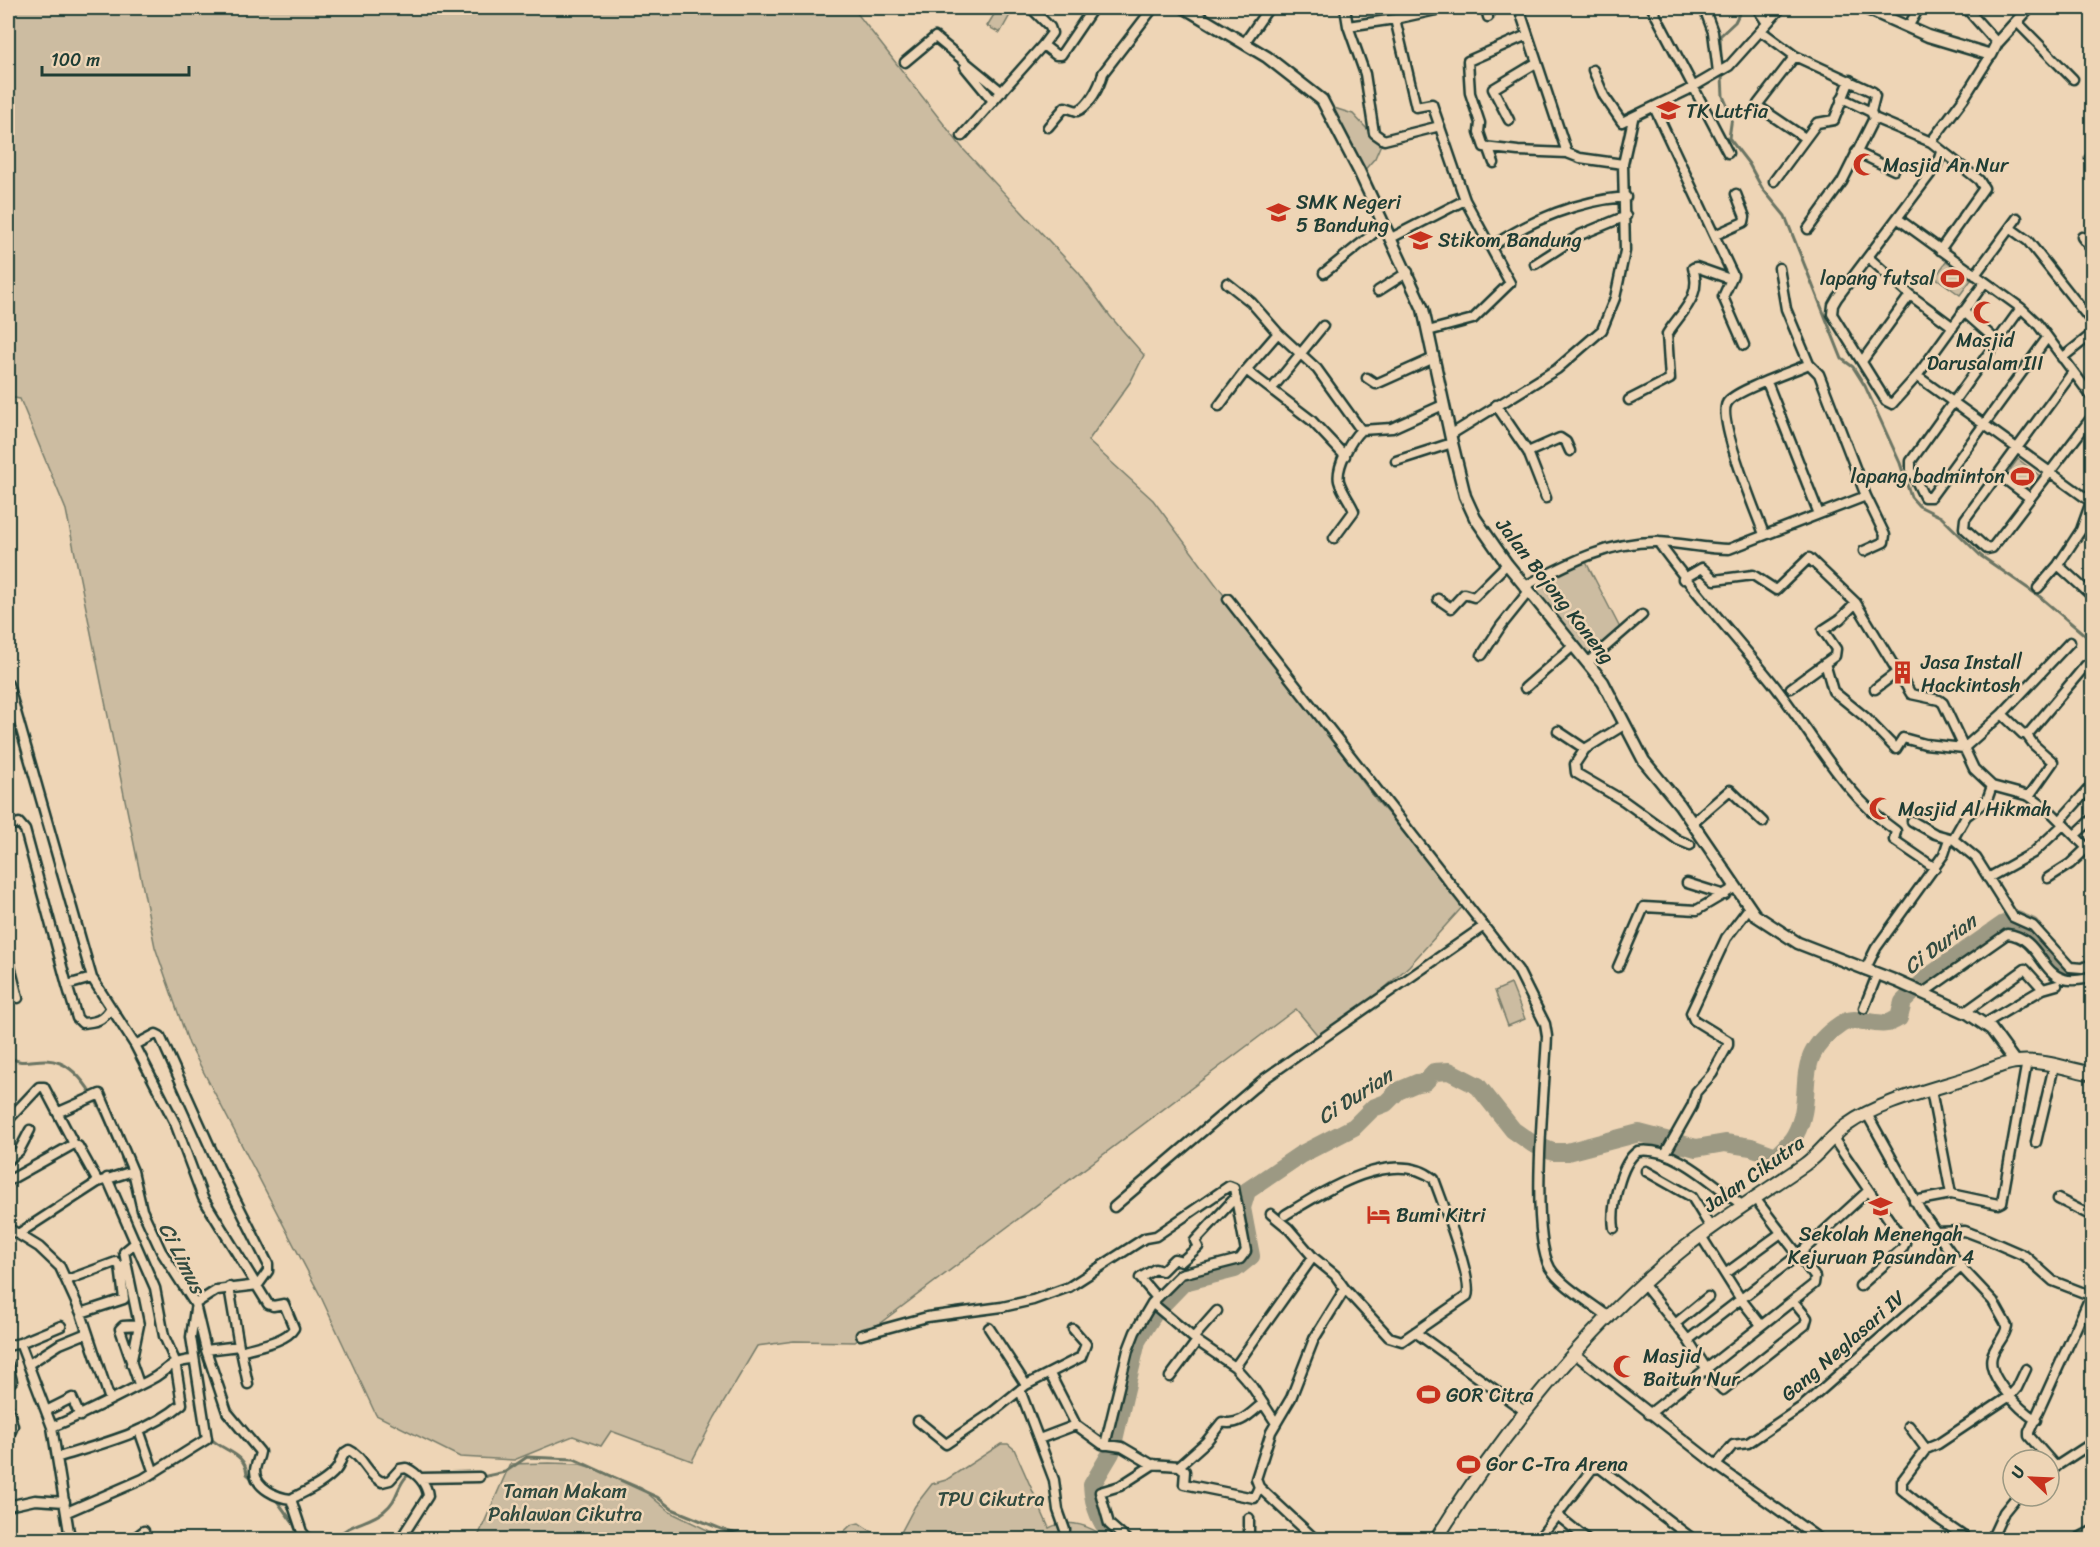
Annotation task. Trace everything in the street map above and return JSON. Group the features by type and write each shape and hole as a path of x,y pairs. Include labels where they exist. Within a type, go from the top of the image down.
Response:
{"main road":[{"name":"Jalan Cikutra","path":"1436,1539 1467,1489 1526,1412 1575,1354 1610,1318 1644,1285 1706,1232 1754,1197 1804,1165 1848,1124 1867,1114 1931,1090 2021,1061 2092,1074"}],"street":[{"path":"962,136 1052,33 1050,27 1031,8"},
{"path":"1043,45 1056,55 1061,55 1093,8"},
{"path":"1048,127 1065,107 1077,111 1082,109 1101,83 1103,74 1153,8"},
{"name":"Jalan Bojong Koneng","path":"1185,8 1245,42 1322,100 1424,309 1443,405 1469,506 1507,564 1574,646 1616,703 1624,725 1644,760 1692,823 1749,908 1779,933 1965,1012 1984,1024 2021,1061"},
{"path":"1346,8 1348,26 1365,74 1371,126 1378,138 1384,140 1440,126"},
{"path":"1348,26 1445,8"},
{"path":"1486,8 1488,17"},
{"path":"1519,8 1567,153"},
{"path":"1652,8 1728,153"},
{"path":"1704,8 1711,24 1723,70"},
{"path":"1757,8 1767,23"},
{"path":"1593,70 1604,96 1609,105 1613,106 1620,121 1633,119 1723,70 1781,8"},
{"path":"1865,8 1908,27 1991,55"},
{"path":"1908,27 1919,8"},
{"path":"1966,8 1997,43"},
{"path":"1931,142 1964,98 1997,43 2029,8"},
{"path":"1245,42 1268,9"},
{"path":"1395,19 1416,106 1432,104 1465,200 1492,246 1510,283 1508,288 1473,319 1428,331"},
{"path":"2016,21 2073,78"},
{"path":"1761,31 1795,57 1850,80 1873,92 1875,96 1872,115 1842,182 1808,229"},
{"path":"1527,35 1468,61 1470,93 1480,123 1481,141 1484,147 1528,152 1567,153 1580,158 1623,164"},
{"path":"905,62 935,37 955,56 1002,92"},
{"path":"955,56 993,101"},
{"path":"1795,57 1758,104 1759,107 1806,138"},
{"path":"1509,120 1493,89 1536,63"},
{"path":"1774,181 1818,121 1834,120 1850,80"},
{"path":"1842,98 1872,115 1931,142 1979,180 1984,188 1940,250"},
{"path":"1654,107 1731,269 1724,297 1744,345"},
{"path":"1396,461 1451,439 1496,405 1557,369 1602,330 1621,274 1625,251 1626,197 1623,164 1633,119"},
{"path":"1489,149 1494,163"},
{"path":"1856,152 1894,170"},
{"path":"1941,152 1937,165 1837,298 1832,314 1863,360 1886,401 1892,404 1917,376 1985,282"},
{"path":"1715,236 1746,220 1736,194"},
{"path":"1492,246 1563,208 1600,199 1626,197"},
{"path":"1390,238 1465,200"},
{"path":"1534,264 1580,236 1626,216"},
{"path":"1898,218 2021,308 2037,323 2092,397"},
{"path":"1975,275 2017,218"},
{"path":"1324,273 1384,225"},
{"path":"2010,228 2028,241 2092,322"},
{"path":"2082,237 2092,250"},
{"path":"1869,258 1910,295 1953,327"},
{"path":"1629,400 1670,380 1667,334 1684,312 1696,290 1693,268 1696,267 1730,279"},
{"path":"1779,268 1786,309 1809,364 1819,374 1866,496 1886,539 1864,551"},
{"path":"1378,291 1407,272"},
{"path":"1227,283 1251,302 1278,333 1317,369 1361,430"},
{"path":"1863,360 1910,295"},
{"path":"2021,308 1911,461 1911,470 1924,497 1931,497 2047,338"},
{"path":"1963,311 1997,341"},
{"path":"1275,385 1323,326"},
{"path":"1219,405 1278,333"},
{"path":"2062,358 2092,334"},
{"path":"1367,378 1376,384 1434,358"},
{"path":"1764,534 1728,434 1725,407 1729,400 1809,364"},
{"path":"1246,370 1311,420 1345,456"},
{"path":"2073,372 1965,519 1964,528 1987,549 1992,548 2092,417"},
{"path":"1917,376 2091,500 2081,530 2058,565 2038,588"},
{"path":"1767,382 1819,514"},
{"path":"1334,538 1354,511 1339,479 1345,456 1354,438 1361,430 1392,428 1443,405"},
{"path":"1496,405 1528,452 1546,498"},
{"path":"1528,452 1560,438 1566,442 1570,451"},
{"path":"1998,474 2030,498"},
{"path":"1482,655 1527,589 1596,552 1621,544 1658,542 1729,549 1866,496"},
{"path":"1658,542 1683,579 1770,681 1832,768 1871,813 1896,831 1894,840 1935,868"},
{"path":"1683,579 1702,568 1715,580 1753,575 1776,590 1809,558 1857,603 1911,694 1943,703 1974,769 1992,786 2029,796 2090,850 2048,878"},
{"path":"1438,599 1451,608 1464,594 1474,597 1507,564"},
{"path":"2058,565 2092,596"},
{"path":"1228,599 1513,962 1545,1024 1547,1036 1540,1168 1541,1235 1550,1268 1610,1318"},
{"path":"1791,687 1834,656 1836,649 1823,630 1840,619 1857,603"},
{"path":"1587,663 1642,615"},
{"path":"1825,663 1833,690 1865,717 1896,749 1903,738 1925,744 1964,748 2002,714 2070,642"},
{"path":"1525,688 1574,646"},
{"path":"2026,734 2086,664"},
{"path":"1875,689 1896,672"},
{"path":"8,684 92,978 135,1045 175,1124 203,1198 270,1306 284,1304 294,1328 291,1332 267,1343 240,1348 206,1350"},
{"path":"2002,714 2026,734 2034,745 2053,762 2029,796"},
{"path":"8,720 17,717"},
{"path":"1624,725 1585,749 1575,764 1576,773 1624,801 1678,840 1690,845"},
{"path":"1558,731 1585,749"},
{"path":"1988,878 2033,853 2062,823 2092,785"},
{"path":"1865,970 1876,948 1935,868 1966,816 1987,800 1992,786"},
{"path":"1692,823 1730,790 1763,822"},
{"path":"2074,835 2092,819"},
{"path":"1912,821 1951,839 1976,858 2013,917 2033,926 2066,964 2076,969 2092,964"},
{"path":"8,826 19,824 25,830 77,1018 82,1023 96,1022 105,1017 110,1009"},
{"path":"1688,883 1725,896"},
{"path":"1618,967 1644,907 1697,910 1725,896 1736,887"},
{"path":"1666,1152 1692,1106 1695,1093 1712,1074 1728,1046 1728,1041 1694,1020 1691,1012 1726,938 1749,908"},
{"path":"1113,1207 1264,1079 1484,926"},
{"path":"1920,992 2007,934 2028,942 2057,977 2069,980 2092,978"},
{"path":"8,958 18,998"},
{"path":"1965,1012 2025,969 2043,989"},
{"path":"1864,1008 1877,975"},
{"path":"67,984 92,978"},
{"path":"1984,1024 2043,989 2057,985"},
{"path":"135,1045 156,1034 160,1036 219,1167 268,1264 268,1271 258,1285"},
{"path":"1914,1201 1951,1194 1998,1204 2002,1202 2021,1061"},
{"path":"2036,1142 2054,1066"},
{"path":"8,1120 42,1086 98,1182"},
{"path":"1931,1090 1951,1194"},
{"path":"59,1112 100,1094 133,1171 142,1210 161,1251 195,1304 206,1350 227,1412 260,1452 255,1471 258,1480 279,1499 291,1499 324,1481 336,1470 342,1455 349,1450 358,1455 369,1471 382,1482 390,1480 402,1468 412,1470 427,1490 426,1502 400,1539"},
{"path":"1867,1114 1914,1201 1961,1267 1993,1301 2007,1326 1990,1364 2010,1396 2036,1420"},
{"path":"8,1160 19,1151 30,1130"},
{"path":"1833,1138 1905,1243 1902,1249 1860,1286"},
{"path":"8,1181 74,1144"},
{"path":"1614,1228 1612,1207 1628,1160 1638,1151 1666,1152 1743,1205"},
{"path":"1271,1214 1288,1228 1313,1257 1335,1275 1389,1337 1402,1341 1467,1296 1469,1291 1466,1271 1434,1179 1418,1170 1374,1171 1320,1194 1285,1215"},
{"path":"18,1234 98,1182 133,1171"},
{"path":"1646,1171 1692,1197 1725,1274 1761,1325"},
{"path":"59,1457 139,1430 163,1418 182,1404 175,1361 164,1336 155,1288 107,1178"},
{"path":"861,1335 940,1314 1002,1307 1069,1287 1145,1238 1156,1236 1229,1186 1234,1188 1246,1251 1240,1259 1181,1274 1155,1302 1135,1332 1128,1350 1109,1445"},
{"path":"1688,1340 1798,1255 1868,1191"},
{"path":"1236,1197 1195,1241 1198,1247 1182,1261 1174,1259 1162,1271 1155,1269 1140,1278 1164,1314 1235,1367 1276,1423"},
{"path":"1649,1414 1816,1281 1754,1197"},
{"path":"2058,1199 2092,1216"},
{"path":"8,1228 46,1254 60,1267 81,1313 110,1400"},
{"path":"1935,1232 1965,1231 1986,1239 2025,1256 2053,1281 2092,1295 2029,1436 2037,1448"},
{"path":"1725,1274 1782,1233"},
{"path":"131,1365 140,1325 124,1252 135,1243"},
{"path":"1235,1367 1313,1257"},
{"path":"67,1280 116,1262 120,1266 124,1297 122,1301 81,1313"},
{"name":"Gang Neglasari IV","path":"1716,1465 1733,1445 1748,1443 1803,1406 1961,1267"},
{"path":"195,1304 218,1290 258,1285"},
{"path":"1644,1285 1707,1366 1719,1388 1727,1388 1805,1325 1807,1318 1793,1301"},
{"path":"229,1287 248,1384"},
{"path":"1316,1539 1259,1487 1256,1479 1276,1423 1295,1390 1314,1339 1345,1289"},
{"path":"1675,1324 1708,1298"},
{"path":"67,1512 154,1473 207,1439 191,1338 195,1304"},
{"path":"1170,1377 1217,1311"},
{"path":"139,1384 131,1365 121,1327 140,1325"},
{"path":"8,1346 61,1326"},
{"path":"989,1328 1023,1387 1054,1480 1058,1510 1065,1530"},
{"path":"918,1421 946,1444 1023,1387 1081,1357 1086,1344 1073,1329"},
{"path":"1415,1332 1526,1412"},
{"path":"29,1364 60,1344 87,1333"},
{"path":"20,1343 52,1427 59,1457 69,1532 73,1538 78,1539"},
{"path":"1575,1354 1716,1465 1821,1539"},
{"path":"52,1427 80,1416 139,1384 149,1381 175,1361 193,1360"},
{"path":"8,1365 12,1381 8,1384"},
{"path":"1969,1539 1937,1518 1901,1486 1926,1449 1958,1433 2010,1396 2018,1388 2026,1370"},
{"path":"1050,1374 1076,1425 1109,1445 1122,1447 1154,1464 1179,1466 1185,1471 1184,1484 1254,1498 1259,1487"},
{"path":"46,1411 72,1398 80,1416"},
{"path":"1179,1466 1206,1443 1222,1422 1230,1424 1241,1421 1263,1403"},
{"path":"8,1407 13,1426 11,1431"},
{"path":"1039,1439 1076,1425"},
{"path":"1909,1426 1926,1449"},
{"path":"139,1430 154,1473"},
{"path":"2061,1463 2092,1443"},
{"path":"1127,1539 1109,1524 1100,1492 1120,1486 1154,1464"},
{"path":"1538,1539 1592,1469 1600,1468 1694,1539"},
{"path":"420,1478 478,1478"},
{"path":"291,1499 302,1532 309,1539"},
{"path":"8,1506 35,1500 65,1502"},
{"path":"1991,1539 2007,1508"},
{"path":"1557,1515 1588,1539"},
{"path":"1249,1518 1249,1539"},
{"path":"132,1539 144,1531"},
{"path":"2075,1539 2092,1531"}],"green space":[{"path":"8,8 853,8 964,150 1079,273 1110,316 1144,355 1131,381 1088,441 1153,500 1377,801 1466,903 1409,966 1324,1043 1296,1009 855,1342 794,1341 757,1346 692,1461 611,1431 601,1446 573,1436 514,1460 460,1457 376,1415 321,1297 189,1044 155,947 66,510 20,399 8,397"},
{"path":"998,8 1010,15 1000,33 987,26"},
{"path":"1331,107 1353,114 1381,144 1375,158 1362,173"},
{"name":"lapang futsal","path":"1946,262 1971,280 1960,295 1935,277"},
{"name":"lapang badminton","path":"2018,459 2040,476 2028,492 2006,475"},
{"path":"1586,562 1621,630 1589,660 1523,582"},
{"path":"1511,984 1525,1019 1508,1026 1495,991"},
{"name":"TPU Cikutra","path":"1001,1444 1008,1444 1014,1449 1049,1528 1073,1523 1088,1527 1110,1539 897,1540 915,1506 932,1484 946,1480"},
{"name":"Taman Makam Pahlawan Cikutra","path":"510,1464 580,1464 641,1488 670,1512 726,1539 477,1539"},
{"path":"859,1523 883,1539 836,1539 851,1525"}],"waterway":[{"path":"1740,8 1735,22 1720,36 1723,96 1732,117 1729,138 1749,164 1762,188 1785,216 1842,359 1853,367 1865,386 1900,463 1911,497 1919,506 1941,517 1981,556 2039,596 2092,641"},
{"name":"Ci Durian","path":"1117,1540 1106,1529 1099,1515 1092,1485 1111,1453 1137,1341 1155,1312 1184,1282 1235,1269 1251,1256 1242,1208 1247,1191 1300,1155 1354,1127 1373,1108 1386,1103 1398,1091 1425,1082 1434,1072 1449,1071 1478,1086 1513,1130 1533,1144 1553,1152 1567,1152 1639,1133 1696,1148 1725,1143 1751,1147 1776,1156 1789,1144 1801,1120 1809,1064 1814,1051 1824,1037 1847,1021 1881,1023 1899,1018 1903,1002 1928,977 2004,924 2017,920 2031,926 2060,969 2076,972 2092,969"},
{"name":"Ci Limus","path":"8,1056 14,1060 26,1062 52,1061 73,1071 96,1101 114,1138 134,1190"},
{"name":"Ci Limus","path":"197,1400 201,1423"},
{"name":"Ci Limus","path":"210,1438 238,1457 247,1474 254,1480"},
{"name":"Ci Limus","path":"482,1477 505,1472 527,1457 574,1459 657,1497 672,1509 726,1531 757,1540"},
{"name":"Ci Limus","path":"333,1540 352,1526 384,1511 389,1507 403,1480 407,1476 413,1476"},
{"name":"Ci Limus","path":"275,1498 293,1523 300,1540"}],"place":[{"name":"TK Lutfia","path":"1668,111"},
{"name":"Masjid An Nur","path":"1865,165"},
{"name":"SMK Negeri 5 Bandung","path":"1278,213"},
{"name":"Stikom Bandung","path":"1420,240"},
{"name":"lapang futsal","path":"1953,278"},
{"name":"Masjid Darusalam III","path":"1985,312"},
{"name":"lapang badminton","path":"2023,476"},
{"name":"Jasa Install Hackintosh","path":"1903,673"},
{"name":"Masjid Al Hikmah","path":"1880,809"},
{"name":"Sekolah Menengah Kejuruan Pasundan 4","path":"1881,1207"},
{"name":"Bumi Kitri","path":"1378,1215"},
{"name":"Masjid Baitun Nur","path":"1625,1367"},
{"name":"GOR Citra","path":"1428,1395"},
{"name":"Gor C-Tra Arena","path":"1468,1464"}]}
